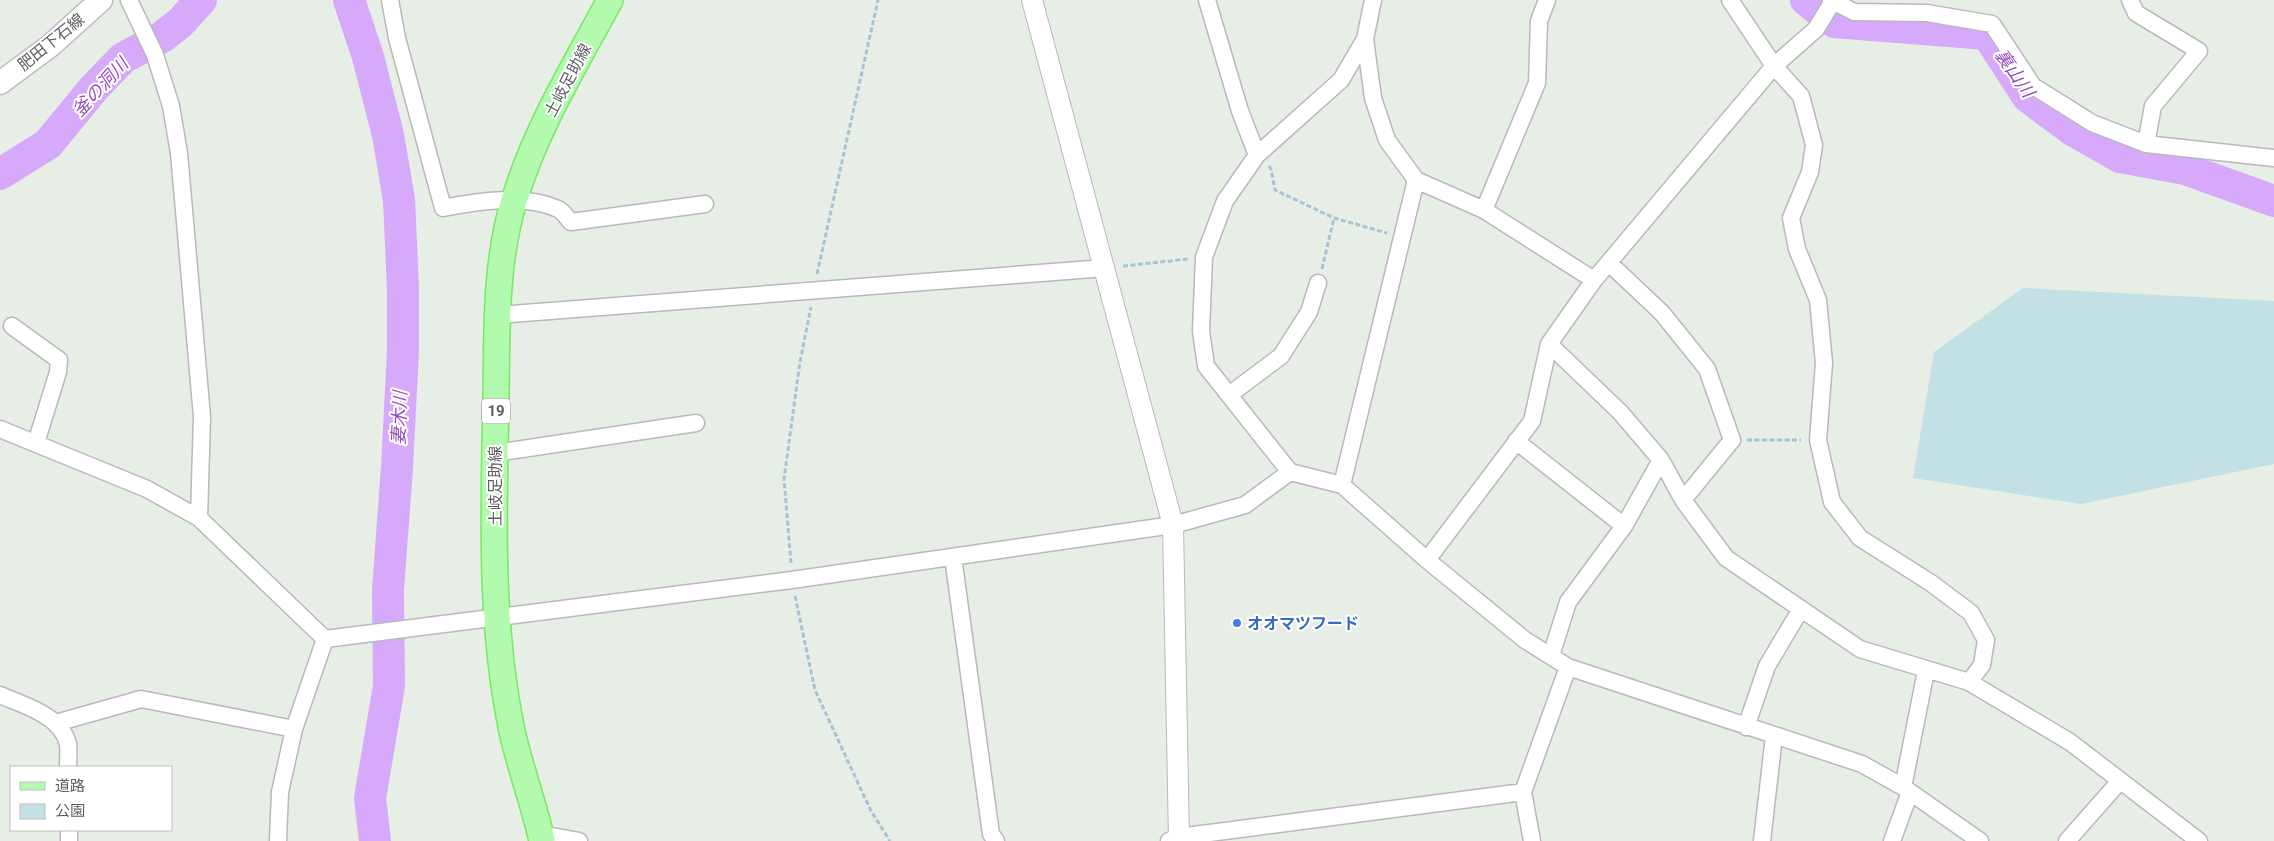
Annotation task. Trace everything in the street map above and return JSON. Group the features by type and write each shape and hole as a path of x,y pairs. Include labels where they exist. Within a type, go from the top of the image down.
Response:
{"main road":[{"name":"肥田下石線","path":"0,83 50,46 101,0"},
{"name":"土岐足助線","path":"542,838 512,732 485,618 495,453 498,316 504,240 513,202 527,162 549,114 610,0"}],"street":[{"path":"129,0 155,55 171,106 179,153 202,417 199,518"},
{"path":"390,0 397,38 444,208 484,200 537,204 559,209 572,222 705,204"},
{"path":"1032,0 1173,526 1175,840 1212,837 1523,792"},
{"path":"1208,0 1240,112 1257,155"},
{"path":"1373,0 1365,40 1373,98 1387,140 1416,180 1484,210 1594,280"},
{"path":"1484,210 1537,83 1539,21 1547,0"},
{"path":"1730,0 1774,66 1802,96 1814,145 1810,172 1790,218 1797,249 1818,300 1824,363 1818,440 1832,502 1860,538 1931,583 1972,613 1986,640 1982,665 1969,682"},
{"path":"1427,560 1532,421 1549,344 1594,280 1774,66 1816,29 1832,0 1854,12 1927,13 1992,24 2033,86 2092,123 2146,144 2274,158"},
{"path":"2130,0 2136,13 2199,51 2153,106 2146,144"},
{"path":"1365,40 1341,80 1257,155 1225,201 1204,257 1201,331 1206,366 1290,472 1342,485 1427,560 1525,640 1568,667 1862,764 1907,789 1980,841"},
{"path":"1342,485 1416,180"},
{"path":"1609,264 1662,313 1706,369 1732,440 1683,500"},
{"path":"498,316 1105,268"},
{"path":"1229,395 1281,356 1309,312 1318,283"},
{"path":"12,326 59,360 58,372 36,442"},
{"path":"1549,344 1620,412 1661,460 1683,500 1726,558 1860,649 1926,671 1969,682 2070,742 2199,841"},
{"path":"495,453 696,423"},
{"path":"0,429 36,442 147,489 199,518 325,639"},
{"path":"1516,441 1624,526"},
{"path":"1552,656 1568,602 1624,526 1661,460"},
{"path":"325,639 792,580 1173,526 1245,505 1290,472"},
{"path":"953,557 991,834 996,841"},
{"path":"1746,727 1767,666 1802,609"},
{"path":"278,841 280,792 294,729 325,639"},
{"path":"1532,841 1523,792 1568,667"},
{"path":"1892,841 1907,789 1926,671"},
{"path":"0,695 56,722 68,743 68,766"},
{"path":"56,722 141,699 294,729"},
{"path":"1762,841 1774,736"},
{"path":"2067,841 2120,781"},
{"path":"542,838 579,841"}],"path":[{"path":"878,0 800,362 784,479 792,580 815,690 871,811 890,841"},
{"path":"1257,155 1271,169 1275,190 1334,218 1390,234"},
{"path":"1318,283 1334,218"},
{"path":"1105,268 1204,257"},
{"path":"1732,440 1818,440"}],"green space":[{"path":"2023,288 2274,301 2274,464 2081,504 1913,478 1934,352"}],"waterway":[{"name":"釜の洞川","path":"0,174 48,144 94,88 123,58 162,37 180,23 201,0"},
{"name":"妻木川","path":"349,0 368,57 388,135 399,200 403,288 403,351 388,590 389,686 370,798 375,841"},
{"name":"裏山川","path":"1806,0 1834,22 1987,34 2028,97 2071,129 2120,157 2185,169 2274,201"}],"place":[{"name":"オオマツフード","path":"1237,623"}]}
